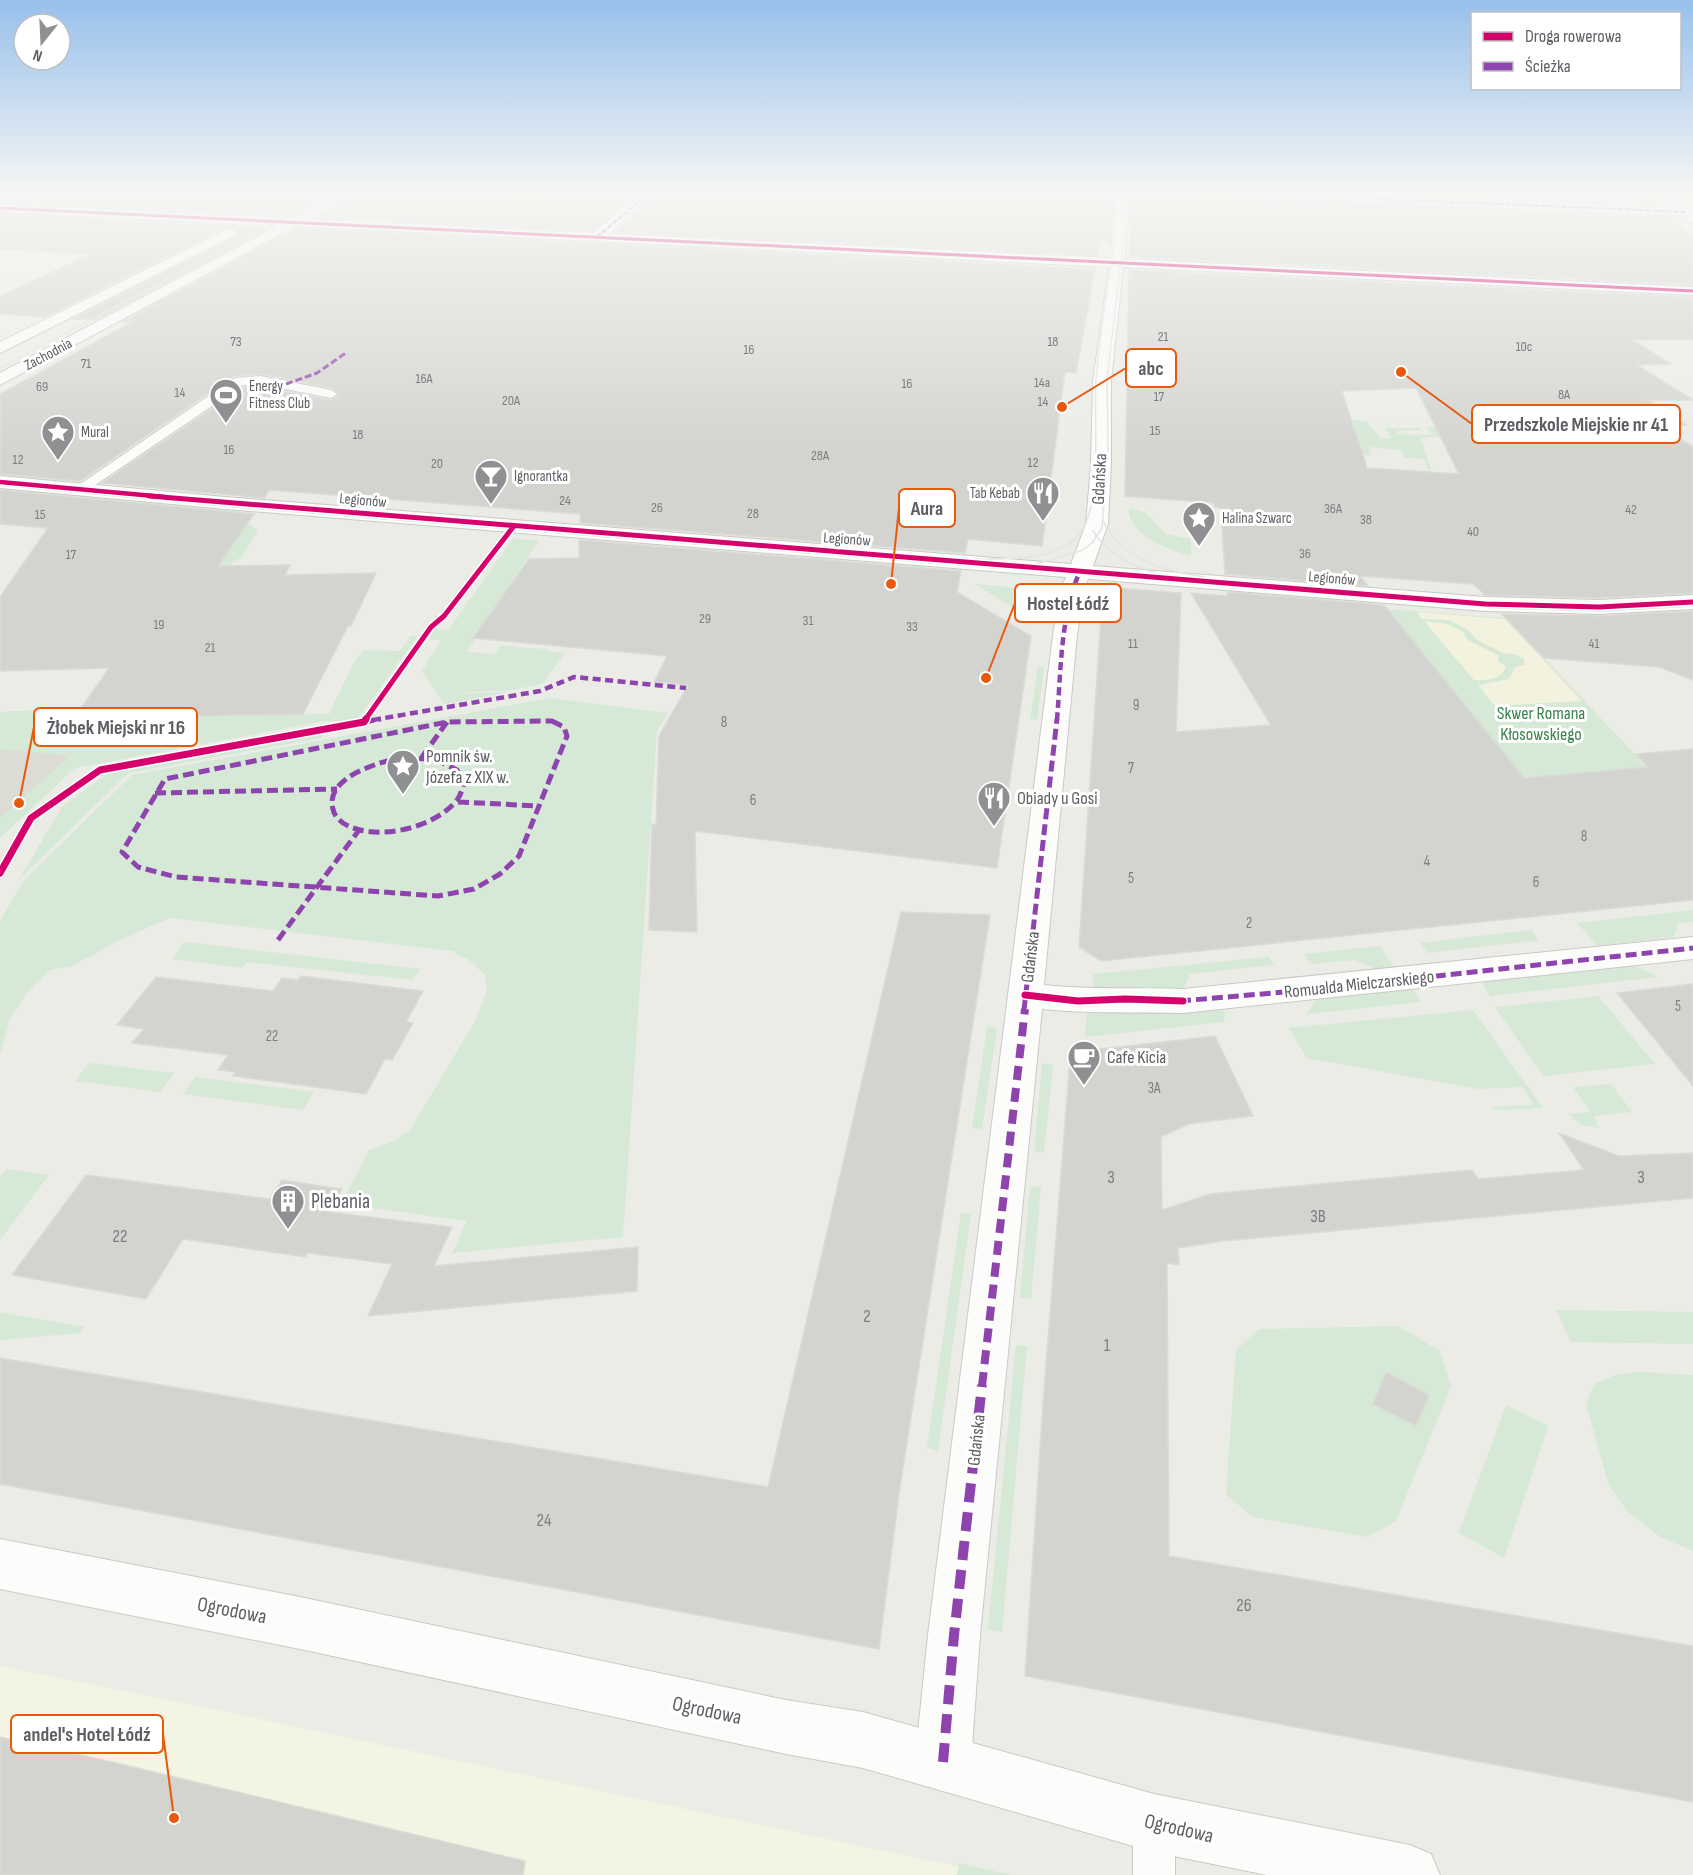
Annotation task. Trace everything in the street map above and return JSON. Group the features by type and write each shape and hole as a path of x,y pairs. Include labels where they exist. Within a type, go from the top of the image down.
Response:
{"street":[{"name":"Zachodnia","path":"0,348 133,280"},
{"name":"Zachodnia","path":"0,380 186,280"},
{"name":"Gdańska","path":"943,1762 954,1635 1065,635 1073,587 1097,524 1101,464 1102,381 1115,280"},
{"path":"1469,280 1693,291"},
{"name":"Legionów","path":"0,482 225,503 1485,604 1599,606 1693,602"},
{"name":"Romualda Mielczarskiego","path":"1025,995 1078,1001 1112,999 1183,1001 1693,948"},
{"name":"Ogrodowa","path":"0,1563 300,1623 786,1727 863,1740 943,1762 1154,1849 1410,1875"}],"lane":[{"path":"80,489 240,381 260,380 331,394"}],"shaded area":[{"path":"123,707 0,838 0,712"},
{"path":"0,1666 212,1709 997,1875 0,1875"}],"green space":[{"path":"1265,414 1366,421 1381,438 1392,438 1384,428 1419,428 1422,430 1396,431 1398,434 1427,435 1432,434 1426,427 1436,427 1445,436 1421,438 1442,507 1424,459 1404,457 1401,450 1369,447 1371,455 1334,452"},
{"path":"1129,508 1145,512 1166,534 1191,539 1191,555 1151,540 1134,525"},
{"path":"247,523 258,530 241,558 233,561 223,576 210,577"},
{"path":"513,539 539,540 467,652 494,654 500,646 547,649 547,651 565,653 543,684 511,690 440,694 510,692 444,704 422,671 441,640 429,639 435,629 448,630"},
{"path":"975,584 1008,587 1016,590 1014,608"},
{"name":"Skwer Romana Kłosowskiego","path":"1387,609 1506,618 1647,767 1523,778"},
{"path":"411,636 418,636 356,721 325,721 75,768 0,838 0,819 69,756 0,749 0,712 81,708 99,745 178,743 195,716 329,714 353,664 364,650 400,651"},
{"path":"1038,666 1044,667 1037,720 1030,719"},
{"path":"550,698 668,713 657,731 623,1237 452,1253 467,1221 341,1204 369,1150 394,1141 410,1130 475,1021 487,991 485,975 469,960 452,951 170,918 122,939 72,966 50,970 29,990 10,1018 0,1055 0,921 24,880 132,775"},
{"path":"324,734 321,738 128,773 18,881 62,807 108,773"},
{"path":"1693,910 1693,922 1678,923 1674,937 1598,946 1577,923"},
{"path":"1531,930 1539,940 1428,953 1420,943"},
{"path":"185,942 420,969 413,980 247,962 242,968 172,959"},
{"path":"1380,946 1394,967 1377,969 1355,960 1310,964 1304,954"},
{"path":"1269,957 1274,965 1190,974 1184,988 1093,987 1093,974"},
{"path":"1630,963 1658,977 1490,996 1482,983 1484,979"},
{"path":"1412,987 1421,1002 1307,1014 1317,998"},
{"path":"1598,996 1655,1064 1543,1076 1495,1007"},
{"path":"1125,1008 1216,1008 1225,1012 1224,1022 1085,1037 1087,1012"},
{"path":"1473,1010 1543,1108 1501,1110 1489,1107 1534,1105 1523,1087 1478,1089 1307,1058 1289,1028"},
{"path":"987,1027 997,1028 982,1129 972,1128"},
{"path":"89,1063 174,1073 160,1092 75,1081"},
{"path":"1042,1063 1053,1065 1044,1153 1034,1151"},
{"path":"195,1077 314,1092 303,1110 183,1094"},
{"path":"1611,1084 1632,1112 1594,1116 1599,1128 1582,1125 1568,1114 1590,1112 1573,1087"},
{"path":"6,1169 49,1175 0,1240 0,1176"},
{"path":"1030,1186 1041,1188 1031,1299 1020,1297"},
{"path":"961,1212 971,1214 938,1451 927,1448"},
{"path":"1556,1310 1693,1312 1693,1344 1571,1342"},
{"path":"0,1312 84,1327 80,1333 0,1340"},
{"path":"1398,1326 1440,1351 1451,1386 1396,1521 1367,1537 1252,1517 1226,1494 1236,1350 1259,1329","holes":["1387,1372 1429,1395 1416,1426 1374,1404"]},
{"path":"1016,1345 1027,1346 1002,1632 988,1629"},
{"path":"1640,1372 1693,1375 1693,1551 1660,1537 1628,1512 1609,1486 1586,1404 1594,1384 1615,1375"},
{"path":"1506,1405 1548,1426 1504,1558 1459,1533"},
{"path":"959,1863 1011,1875 957,1875"}],"sand":[{"path":"1417,612 1505,619 1582,701 1495,706 1478,685 1509,679 1515,667 1524,665 1524,659 1514,654 1503,653 1477,640 1468,630 1449,620 1422,619"},
{"path":"1424,621 1448,624 1462,631 1468,640 1498,655 1498,661 1506,666 1504,671 1498,677 1474,680"}],"building":[{"path":"34,280 119,280 45,317 0,314 0,296"},
{"path":"150,280 170,280 95,320 73,319"},
{"path":"199,280 1093,280 1076,373 1065,372 1042,546 968,539 965,553 580,523 580,514 269,490 264,498 102,483 244,387 260,386 331,400 339,395 331,388 260,374 234,376 80,481 0,474 0,394 132,322 122,322"},
{"path":"1129,280 1348,280 1693,297 1693,340 1633,340 1671,364 1637,365 1693,400 1648,400 1686,425 1662,427 1693,447 1693,593 1599,598 1485,595 1473,584 1360,576 1368,586 1225,574 1221,508 1215,507 1214,503 1125,496","holes":["1416,388 1459,474 1367,468 1342,391"]},
{"path":"1602,280 1693,280 1693,285"},
{"path":"0,490 254,514 218,566 290,565 285,575 376,573 351,626 348,626 303,714 195,716 179,743 55,746 109,668 0,671 0,597 48,528 0,524"},
{"path":"579,540 961,571 957,592 1031,636 997,868 695,831 697,932 649,930 652,824 656,825 659,736 688,685 654,682 667,656 473,638 529,559 579,558"},
{"path":"1103,587 1181,593 1176,732 1271,725 1191,593 1227,596 1227,592 1384,605 1524,778 1648,767 1636,754 1693,749 1693,900 1101,961 1079,947"},
{"path":"1693,611 1693,680 1659,667 1544,658 1502,614 1599,616"},
{"path":"901,912 990,915 900,1487 879,1649 0,1484 0,1358 768,1487"},
{"path":"301,976 423,991 406,1022 413,1023 392,1060 385,1059 366,1094 233,1076 235,1072 218,1070 228,1055 132,1043 144,1029 117,1025 156,977 273,991 282,978 298,980"},
{"path":"1693,984 1693,1086 1617,993"},
{"path":"1215,1036 1253,1116 1188,1124 1161,1137 1162,1210 1210,1194 1472,1170 1478,1179 1584,1170 1559,1133 1619,1156 1693,1153 1693,1198 1223,1241 1178,1248 1179,1265 1167,1263 1169,1556 1693,1646 1693,1802 1025,1676 1043,1403 1070,1059 1083,1051"},
{"path":"86,1175 270,1199 282,1180 342,1189 329,1212 452,1227 434,1266 638,1247 637,1291 368,1316 392,1264 307,1253 306,1257 183,1239 146,1299 12,1275"},
{"path":"1386,1372 1429,1395 1416,1426 1373,1404"},
{"path":"0,1737 525,1861 523,1875 0,1875"}],"tram line":[{"path":"0,368 164,280"},
{"path":"974,559 1029,557 1057,551 1078,536 1086,523 1094,484 1096,379 1108,280"},
{"path":"1097,536 1102,528 1108,449 1107,379 1119,280"},
{"path":"0,485 222,506 1497,608 1601,611 1693,606"},
{"path":"1103,521 1111,534 1133,554 1160,567 1205,577"},
{"path":"1093,531 1097,536"},
{"path":"1030,566 1083,550 1097,536"},
{"path":"1097,536 1107,548 1124,560 1164,576"}],"marked path":[{"path":"286,384 317,373 347,352"},
{"path":"943,1762 954,1635 1065,635 1073,587 1080,571"},
{"path":"363,722 540,691 574,677 686,688"},
{"path":"552,721 564,727 567,736 519,856 500,874 474,889 438,896 176,877 153,873 138,867 132,864 122,852 165,779 447,722 552,721"},
{"path":"422,757 447,722"},
{"path":"403,757 437,760 457,770 464,783 459,798 446,812 425,824 399,831 360,830 350,827 337,818 331,802 334,791 342,782 367,768 403,757"},
{"path":"155,793 337,789"},
{"path":"458,802 539,806"},
{"path":"278,940 359,830"},
{"path":"1180,1001 1308,990 1693,948"}],"cycle path":[{"path":"1479,280 1693,291"},
{"path":"0,482 225,503 1485,604 1599,607 1693,602"},
{"path":"0,873 31,818 100,770 364,722 431,627 444,616 514,526"},
{"path":"1025,995 1078,1001 1125,999 1183,1001"}],"place":[{"name":"Przedszkole Miejskie nr 41","path":"1401,372"},
{"name":"abc","path":"1062,407"},
{"name":"Energy Fitness Club","path":"226,424"},
{"name":"Mural","path":"58,461"},
{"name":"Ignorantka","path":"491,505"},
{"name":"Tab Kebab","path":"1043,522"},
{"name":"Halina Szwarc","path":"1199,547"},
{"name":"Aura","path":"891,584"},
{"name":"Hostel Łódź","path":"986,678"},
{"name":"Pomnik św. Józefa z XIX w.","path":"403,795"},
{"name":"Żłobek Miejski nr 16","path":"19,803"},
{"name":"Obiady u Gosi","path":"994,827"},
{"name":"Cafe Kicia","path":"1084,1086"},
{"name":"Plebania","path":"288,1230"},
{"name":"andel's Hotel Łódź","path":"174,1818"}]}
